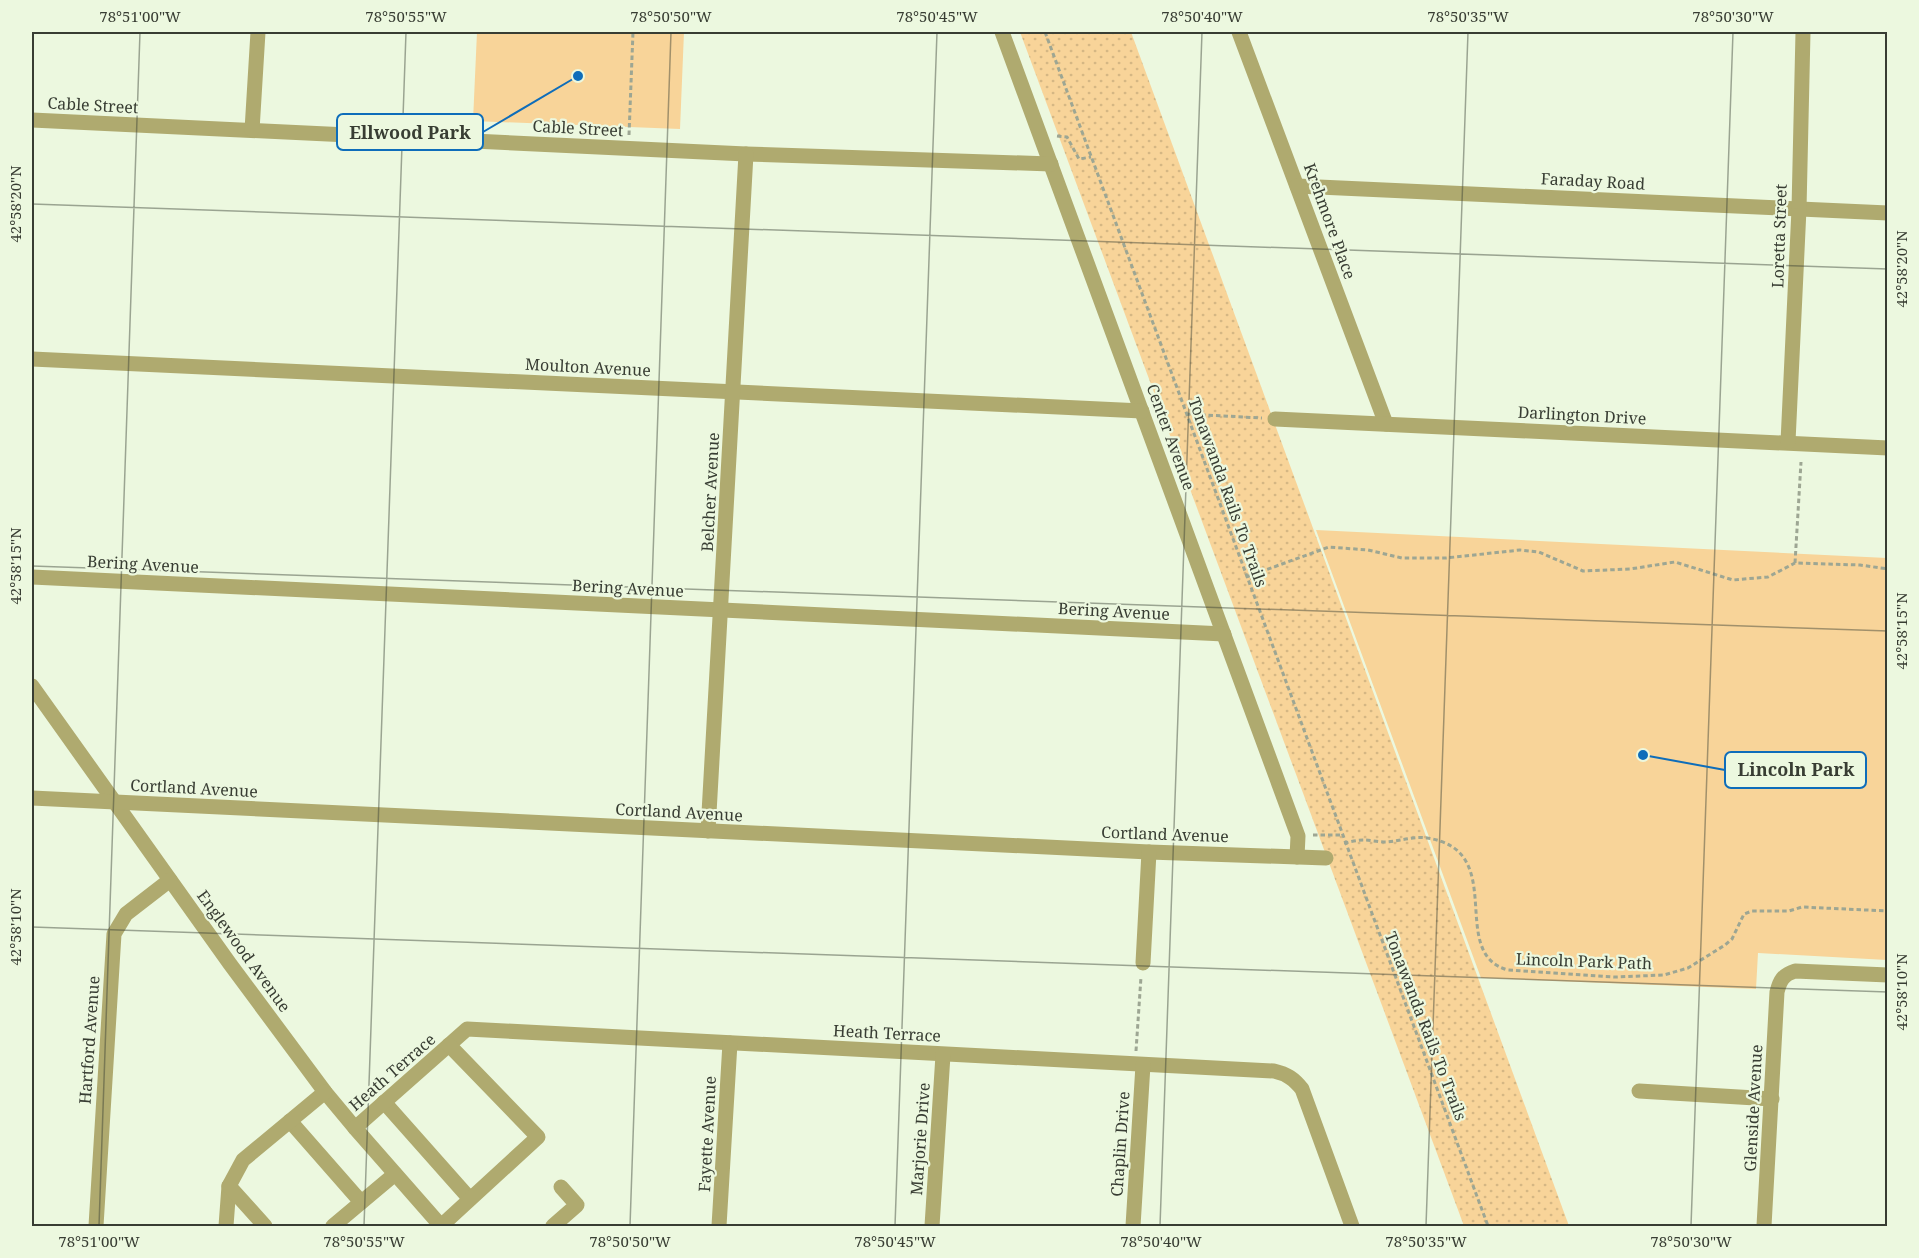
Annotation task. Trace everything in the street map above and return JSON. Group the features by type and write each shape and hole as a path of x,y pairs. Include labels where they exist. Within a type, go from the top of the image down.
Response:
{"street":[{"path":"252,130 258,32"},
{"name":"Center Avenue","path":"1002,32 1298,836 1297,857"},
{"name":"Krehmore Place","path":"1239,32 1386,424"},
{"name":"Loretta Street","path":"1788,442 1799,209 1803,32"},
{"name":"Cable Street","path":"32,120 746,154 1051,164"},
{"name":"Belcher Avenue","path":"708,831 746,154"},
{"name":"Faraday Road","path":"1298,186 1887,213"},
{"name":"Moulton Avenue","path":"32,359 1142,411"},
{"name":"Darlington Drive","path":"1275,418 1887,448"},
{"name":"Bering Avenue","path":"32,577 1224,634"},
{"name":"Englewood Avenue","path":"32,686 230,964 326,1092 434,1224"},
{"name":"Cortland Avenue","path":"32,798 1149,852 1326,858"},
{"path":"1143,963 1149,852"},
{"name":"Hartford Avenue","path":"96,1227 114,934 126,914 170,880"},
{"name":"Glenside Avenue","path":"1764,1227 1777,992 1780,981 1785,974 1795,971 1887,975"},
{"name":"Heath Terrace","path":"355,1128 467,1029 1274,1071 1286,1074 1302,1089 1352,1227"},
{"name":"Fayette Avenue","path":"719,1227 730,1043"},
{"path":"434,1224 470,1199 538,1137 449,1045"},
{"name":"Marjorie Drive","path":"932,1227 943,1054"},
{"name":"Chaplin Drive","path":"1133,1227 1139,1064"},
{"path":"1639,1091 1772,1099"},
{"path":"226,1227 228,1186 243,1160 326,1092"},
{"path":"384,1102 470,1199"},
{"path":"290,1121 361,1202"},
{"path":"333,1227 395,1174"},
{"path":"228,1186 265,1227"},
{"path":"553,1227 577,1205 561,1187"}],"path":[{"path":"629,136 633,32"},
{"name":"Tonawanda Rails To Trails","path":"1045,32 1488,1227"},
{"path":"1051,138 1062,135 1067,137 1079,159 1091,157"},
{"path":"1186,414 1275,418"},
{"path":"1795,563 1801,462"},
{"path":"1246,577 1329,547 1368,550 1402,558 1446,558 1520,550 1539,552 1583,571 1630,569 1675,562 1733,580 1768,577 1795,563 1860,565 1887,569"},
{"path":"1307,836 1341,835"},
{"name":"Lincoln Park Path","path":"1344,843 1361,840 1385,842 1426,838 1441,841 1457,851 1468,865 1473,878 1480,942 1493,963 1508,970 1615,977 1664,975 1688,968 1725,945 1732,939 1744,914 1780,912 1802,907 1887,911"},
{"path":"1139,1064 1137,1024 1143,963"}],"shaded area":[{"path":"477,32 684,32 680,129 473,121"},
{"path":"1020,32 1131,32 1569,1226 1464,1226"},
{"path":"1316,530 1887,558 1887,960 1758,953 1756,989 1481,978"}],"place":[{"name":"Ellwood Park","path":"578,76"},
{"name":"Lincoln Park","path":"1643,755"}]}
